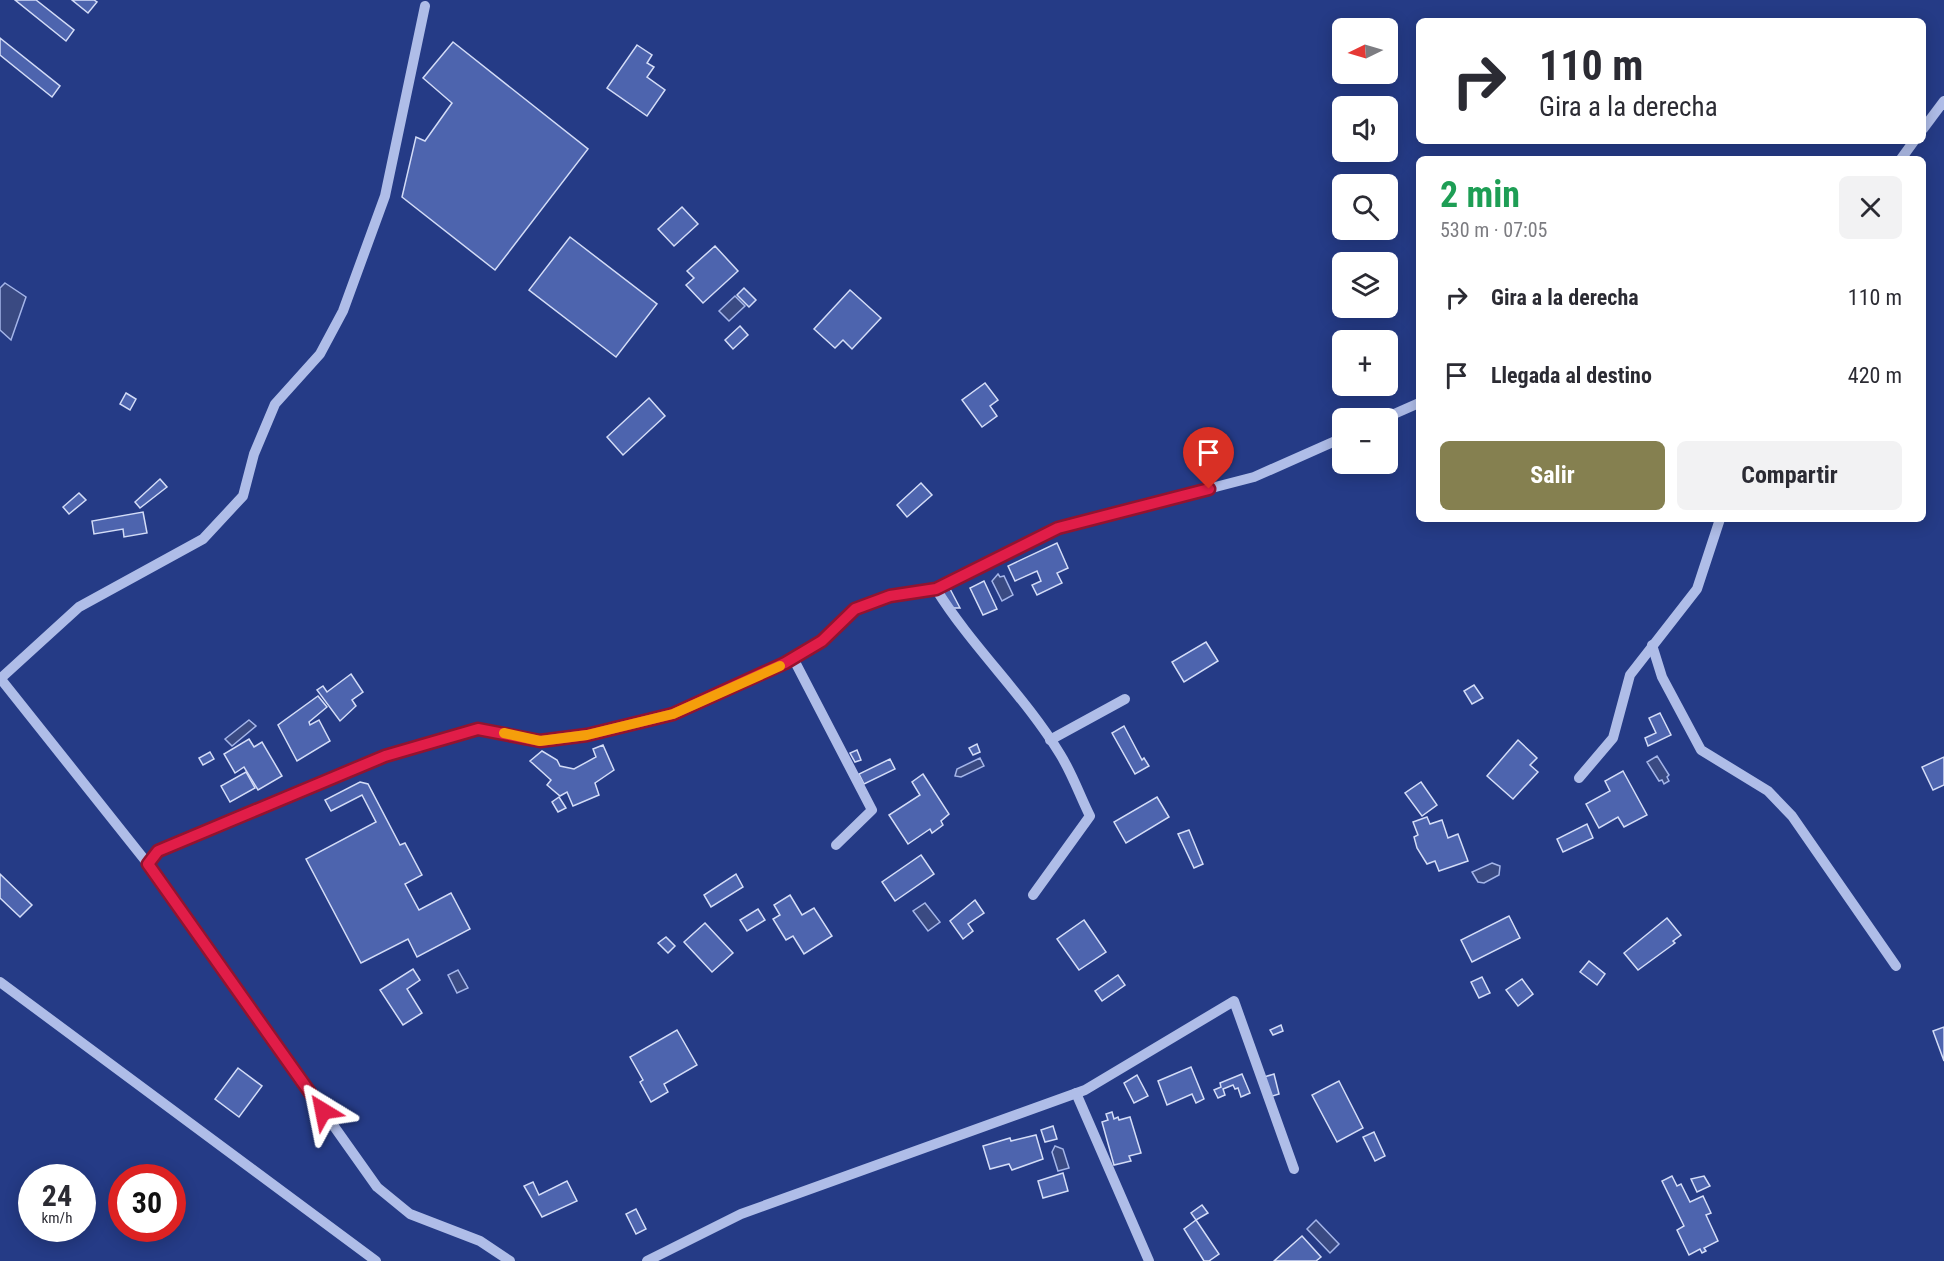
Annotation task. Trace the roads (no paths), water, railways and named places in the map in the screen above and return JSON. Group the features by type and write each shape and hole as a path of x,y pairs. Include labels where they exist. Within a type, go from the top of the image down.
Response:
{"street":[{"path":"425,6 385,196 344,311 320,354 275,404 254,453 243,496 202,539 79,607 0,678 148,864 377,1187 410,1214 480,1241 510,1261"},
{"path":"1926,125 1944,101"},
{"path":"1398,413 1416,405"},
{"path":"148,864 158,851 385,756 478,729 540,741 587,735 673,714 793,658 822,641 855,609 890,596 936,589 1058,528 1254,477 1332,442"},
{"path":"1579,778 1613,738 1630,675 1697,589 1719,522"},
{"path":"936,589 952,615 1015,692 1060,754 1090,816 1033,895"},
{"path":"1652,645 1662,677 1701,750 1768,791 1792,816 1896,966"},
{"path":"793,658 872,810 836,845"},
{"path":"1050,740 1125,699"},
{"path":"0,982 376,1261"},
{"path":"647,1261 741,1214 1076,1093 1234,1001 1294,1169"},
{"path":"1076,1093 1149,1261"}],"water":[{"path":"5,283 26,297 11,340 0,330 0,288"},
{"path":"735,296 745,306 729,321 719,311"},
{"path":"998,574 1000,577 1004,576 1013,595 1002,601 992,581"},
{"path":"249,720 256,726 232,746 225,739"},
{"path":"1657,756 1669,775 1667,777 1669,781 1664,784 1662,780 1659,781 1647,762"},
{"path":"980,758 984,766 961,777 955,776 957,769"},
{"path":"1492,863 1500,866 1499,875 1484,883 1478,882 1472,872"},
{"path":"925,903 940,922 928,931 913,911"},
{"path":"458,970 468,988 457,993 448,975"},
{"path":"1055,1146 1063,1149 1069,1168 1058,1171 1052,1152"},
{"path":"1316,1220 1339,1244 1330,1253 1307,1229"}]}
